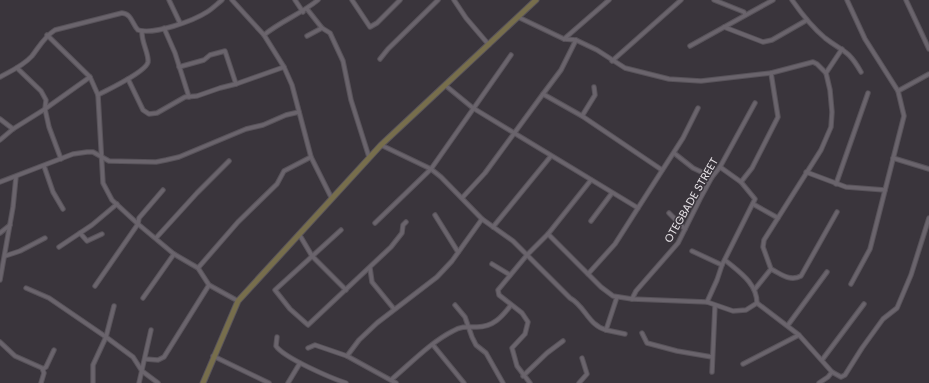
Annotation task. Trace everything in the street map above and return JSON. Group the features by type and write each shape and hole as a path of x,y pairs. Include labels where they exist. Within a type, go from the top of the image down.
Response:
{"street":[{"path":"169,0 180,23"},
{"path":"0,77 17,68 33,54 47,35 55,30 122,13 127,13 135,27 142,31 164,28 208,12 222,0"},
{"path":"295,0 303,12"},
{"path":"264,35 277,25 303,12 318,0"},
{"path":"352,0 370,27 377,23 400,0"},
{"path":"380,59 388,49 438,0"},
{"path":"454,0 466,18 489,45"},
{"path":"203,383 213,356 238,301 380,145 536,0"},
{"path":"564,39 609,0"},
{"path":"612,61 681,0"},
{"path":"714,0 744,12 745,15"},
{"path":"690,46 773,0"},
{"path":"792,0 824,38 853,58 861,72"},
{"path":"847,0 865,39 898,91 904,116 870,249 851,284"},
{"path":"906,0 929,49"},
{"path":"234,1 264,35 284,67 292,85 311,157 332,197"},
{"path":"307,9 322,28 330,32 343,61 351,100 369,157"},
{"path":"518,17 564,39 576,40 597,50 624,68 669,79 701,81 771,73 813,62 817,64 826,73 830,90 832,112 831,127 821,150 806,172 797,190 763,244 771,269 790,279 796,279 801,276 837,212"},
{"path":"724,27 763,42 772,40 808,20"},
{"path":"164,28 189,97"},
{"path":"306,36 322,28"},
{"path":"98,94 128,78 144,68 148,63 142,40 142,31"},
{"path":"47,35 90,77 98,94 103,183 112,200 174,254 198,268 210,285 238,301"},
{"path":"462,198 482,177 562,70 576,40"},
{"path":"826,73 842,49"},
{"path":"179,67 204,60 210,55 225,50 236,84"},
{"path":"375,223 431,170 511,55"},
{"path":"128,78 143,110 149,114 163,111 180,99 197,96 236,84 284,67"},
{"path":"17,68 41,91 46,100 45,109 52,138 61,159"},
{"path":"741,182 752,168 778,117 771,73"},
{"path":"898,91 929,74"},
{"path":"0,140 13,129 45,109 90,77"},
{"path":"445,85 473,108 638,208"},
{"path":"582,116 594,98 594,87"},
{"path":"836,184 868,93"},
{"path":"543,94 582,116 662,170"},
{"name":"OTEGBADE STREET","path":"632,299 636,291 678,243 712,177 720,167 755,103"},
{"path":"588,274 615,244 674,153 698,108"},
{"path":"0,182 73,154 87,152 93,152 110,161 122,162 156,162 179,157 246,129 263,125 286,115 300,112"},
{"path":"0,119 13,129"},
{"path":"380,145 431,170 451,185 482,219 513,241 570,298 575,300 592,323 606,330 625,334"},
{"path":"674,153 694,168 712,177"},
{"path":"493,227 551,156"},
{"path":"198,268 238,222 277,184 284,171 311,157"},
{"path":"894,158 929,169"},
{"path":"156,238 197,193 230,161"},
{"path":"44,166 53,192 63,210"},
{"path":"707,302 724,260 755,200 741,182 720,167"},
{"path":"806,172 836,184 853,188 885,190"},
{"path":"0,280 10,225 16,177"},
{"path":"530,383 523,376 517,366 512,348 525,334 528,322 522,313 497,293 510,275 548,234 591,180"},
{"path":"95,286 138,224 139,218 163,190"},
{"path":"591,221 612,193"},
{"path":"59,247 80,233 117,204"},
{"path":"753,204 778,218"},
{"path":"669,213 685,229"},
{"path":"435,215 458,252"},
{"path":"724,260 743,274 755,289 757,303 788,325 832,372 841,377 845,375 883,319 897,308 911,275 929,218"},
{"path":"347,356 359,340 394,309 437,277 458,252 482,219"},
{"path":"340,230 276,290 290,309 308,326 391,248 402,233 403,225 406,222"},
{"path":"0,233 10,225"},
{"path":"80,233 87,241 102,234"},
{"path":"299,234 312,256 346,290"},
{"path":"548,234 605,291 617,297 707,302 733,311 746,310 757,303"},
{"path":"5,256 20,251 45,238"},
{"path":"692,251 722,265"},
{"path":"143,298 174,254"},
{"path":"492,264 510,275"},
{"path":"370,268 369,274 372,282 394,309"},
{"path":"755,289 771,269"},
{"path":"788,325 826,272"},
{"path":"145,359 158,360 164,357 210,285"},
{"path":"26,288 49,298 106,336 133,357 142,371 158,383"},
{"path":"606,330 617,297"},
{"path":"822,360 864,304"},
{"path":"456,305 465,317 476,345 486,353 503,383"},
{"path":"392,379 432,345 454,330 468,326 477,327 493,324 501,319 511,305"},
{"path":"93,383 93,364 106,336 114,306"},
{"path":"712,372 715,306"},
{"path":"139,383 151,330"},
{"path":"642,333 647,343 677,351 712,357"},
{"path":"743,364 799,335"},
{"path":"278,337 278,348 300,363 346,383"},
{"path":"523,376 547,353 563,341"},
{"path":"0,342 15,356 43,369"},
{"path":"308,348 315,345 347,356 392,379 396,383"},
{"path":"432,345 464,383"},
{"path":"41,383 44,377 43,369 54,350"},
{"path":"213,356 269,383"},
{"path":"579,383 586,374 582,358"},
{"path":"288,383 300,363"},
{"path":"819,383 828,377 832,372"}]}
